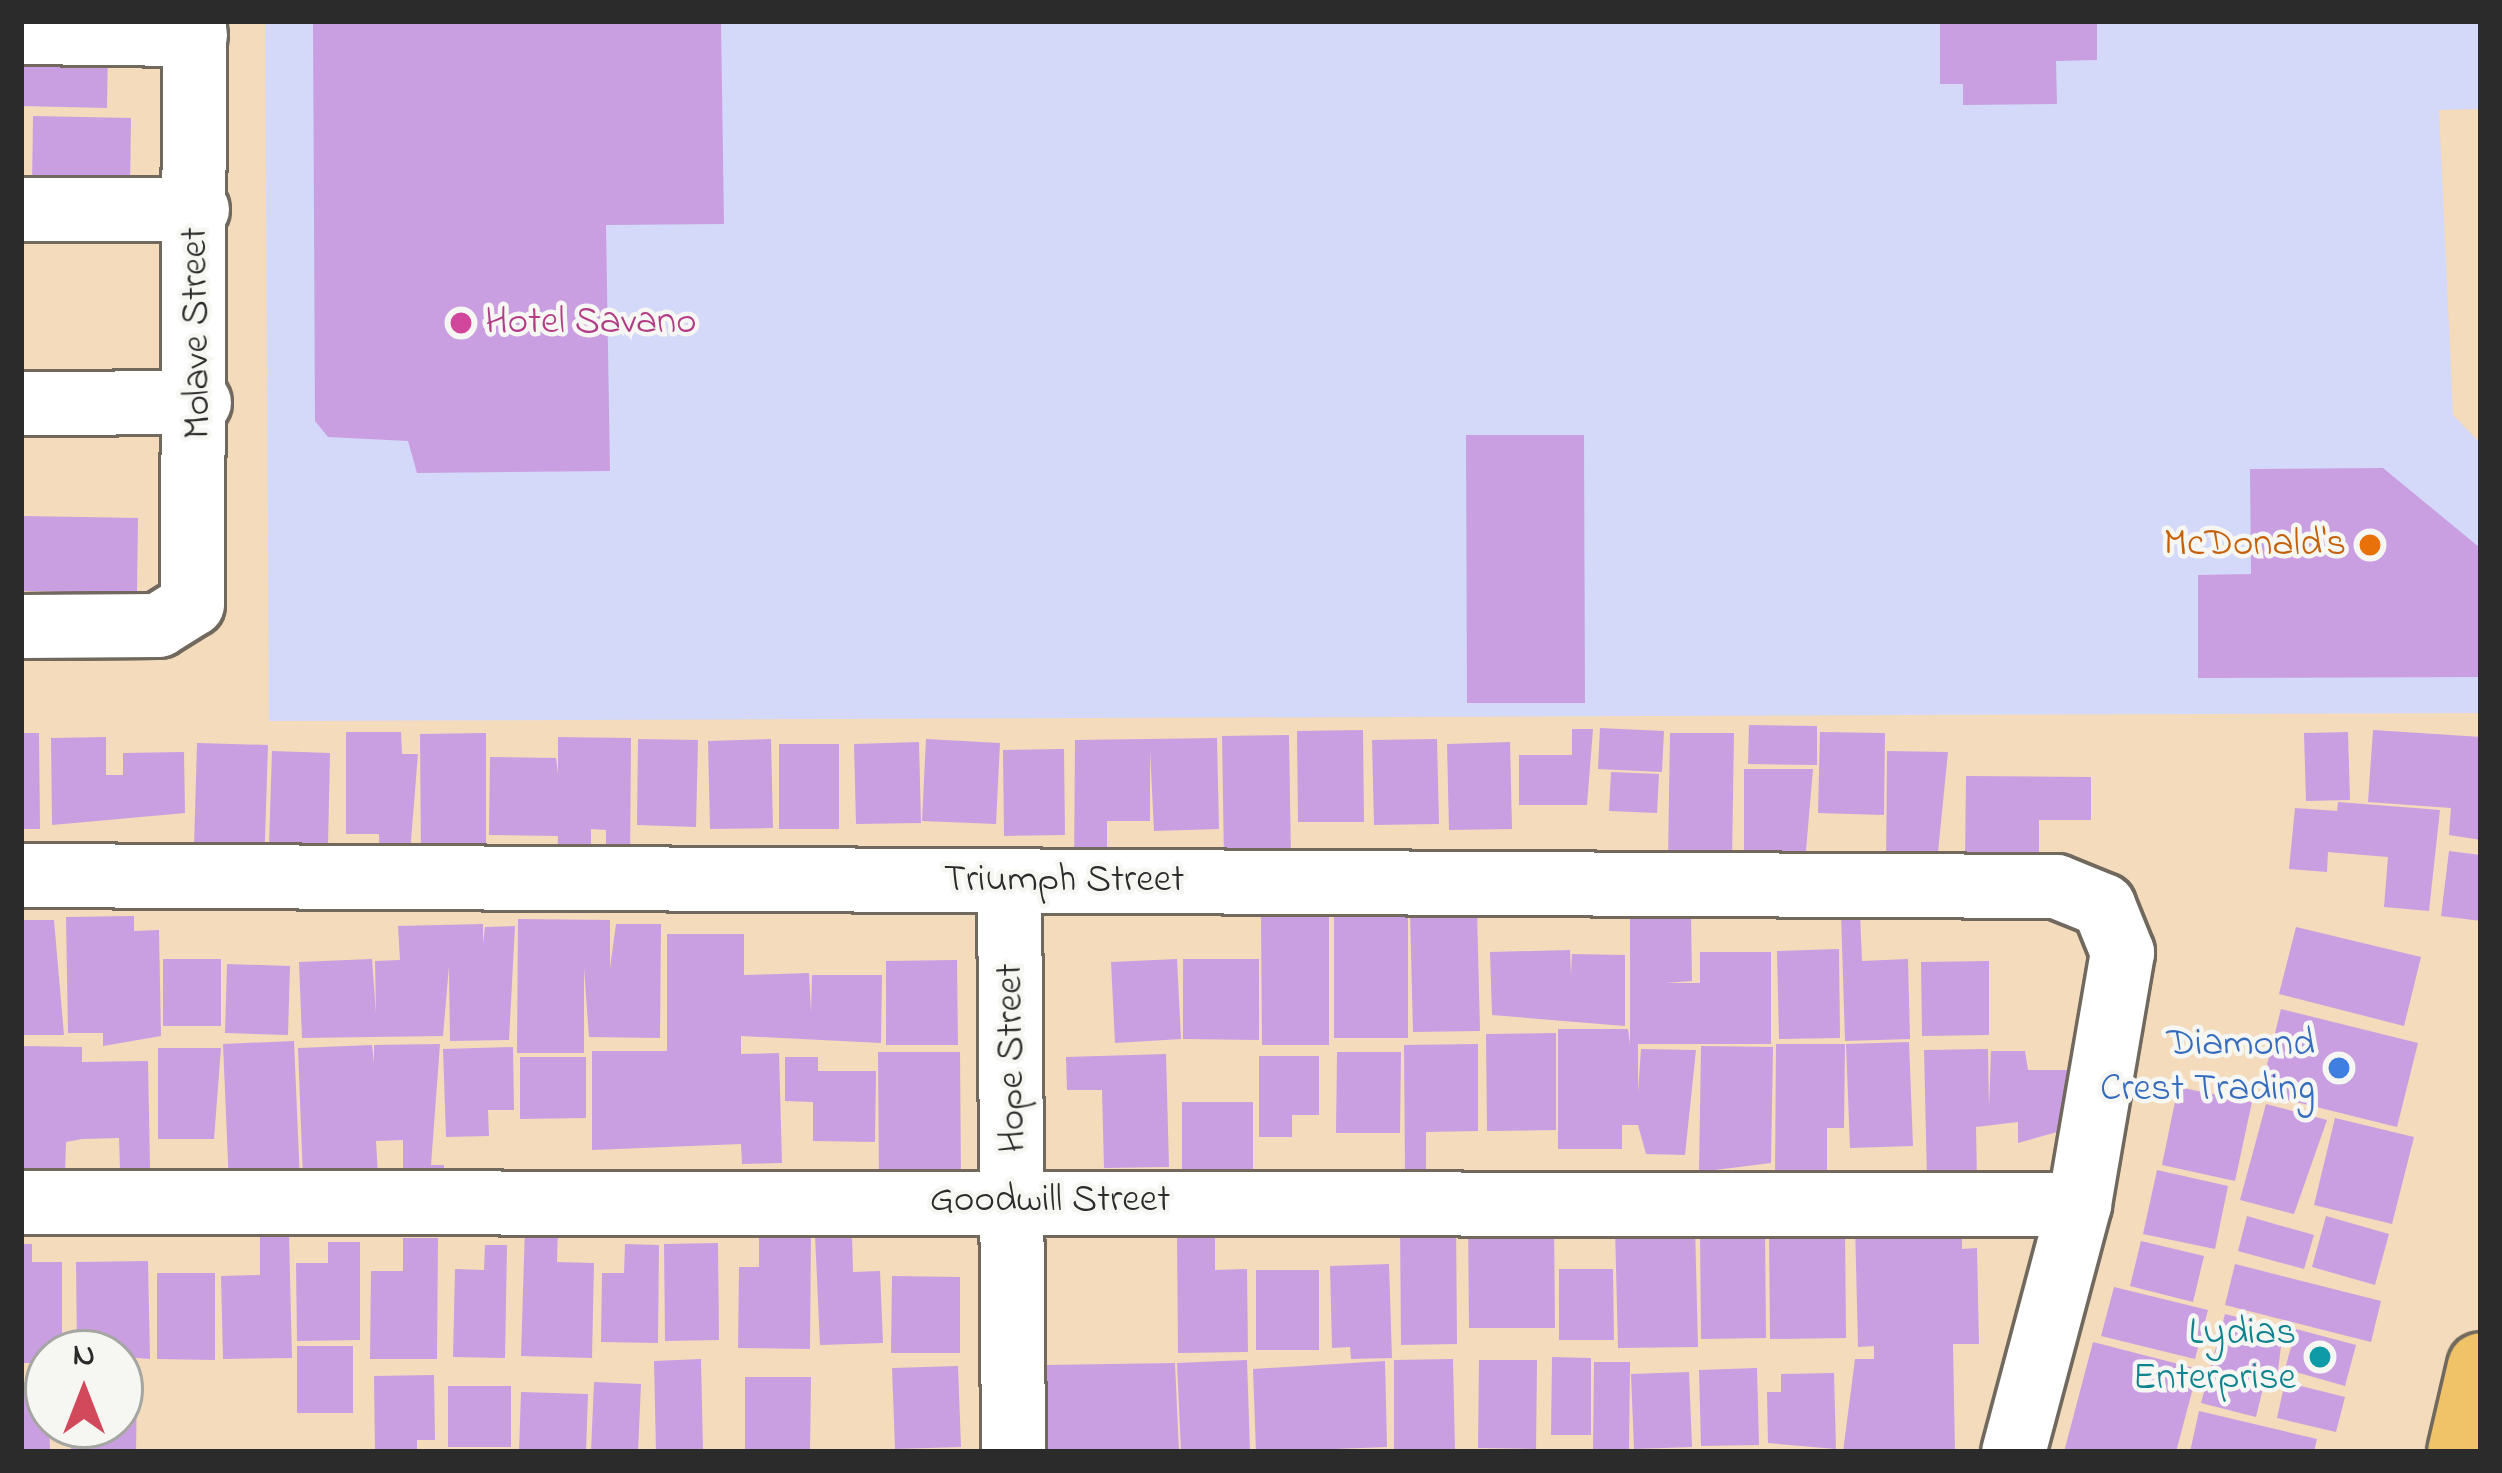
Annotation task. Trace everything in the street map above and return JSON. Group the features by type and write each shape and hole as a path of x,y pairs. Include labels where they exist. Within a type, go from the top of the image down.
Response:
{"main road":[{"path":"2462,1452 2481,1366"}],"street":[{"path":"21,32 195,28"},
{"name":"Molave Street","path":"21,626 158,625 192,604 200,570 195,28"},
{"path":"21,209 197,209"},
{"path":"21,403 199,401"},
{"name":"Triumph Street","path":"21,875 2056,886 2103,905 2122,952 2079,1204"},
{"name":"Hope Street","path":"1009,881 1017,1201 1013,1452"},
{"name":"Goodwill Street","path":"21,1202 2079,1204"},
{"path":"2013,1452 2079,1204"}],"shaded area":[{"path":"265,21 2481,21 2481,109 2439,110 2453,415 2481,444 2481,713 269,721"}],"building":[{"name":"Hotel Savano","path":"313,21 721,21 724,224 606,225 610,471 417,473 408,441 328,437 315,421"},
{"path":"1940,21 2097,21 2097,60 2056,61 2057,104 1963,105 1963,84 1940,84"},
{"path":"22,44 108,45 107,108 21,106"},
{"path":"33,116 131,118 130,189 32,187"},
{"path":"1466,435 1584,435 1585,703 1467,703"},
{"path":"2383,468 2479,547 2479,677 2198,678 2198,575 2251,574 2250,469"},
{"path":"23,516 138,518 137,593 21,591"},
{"path":"1749,725 1817,726 1817,765 1748,764"},
{"path":"1600,728 1664,731 1662,772 1598,769"},
{"path":"1572,729 1593,729 1587,805 1519,805 1519,755 1572,755"},
{"path":"1363,730 1364,822 1298,822 1297,731"},
{"path":"2373,730 2481,737 2481,840 2449,835 2451,808 2368,802"},
{"path":"346,732 401,732 402,754 418,754 409,865 380,865 379,834 346,834"},
{"path":"1820,732 1885,733 1884,815 1818,813"},
{"path":"2348,732 2350,800 2306,801 2304,733"},
{"path":"21,733 39,733 40,829 21,829"},
{"path":"486,733 486,858 421,858 420,734"},
{"path":"1670,733 1734,733 1732,861 1668,860"},
{"path":"1289,735 1291,859 1224,860 1222,736"},
{"path":"106,737 106,775 123,775 123,753 184,752 185,813 52,825 51,738"},
{"path":"558,737 631,738 630,867 606,867 606,830 591,829 591,868 557,868 558,836 489,835 490,757 556,758 558,774"},
{"path":"1217,738 1219,829 1154,831 1150,750 1150,821 1107,821 1107,868 1074,867 1075,740"},
{"path":"638,739 698,740 696,827 637,825"},
{"path":"771,739 773,828 710,829 708,741"},
{"path":"926,739 1000,743 996,824 922,821"},
{"path":"1437,739 1439,824 1374,825 1372,740"},
{"path":"919,742 921,823 856,824 854,744"},
{"path":"1510,742 1512,829 1449,830 1447,744"},
{"path":"197,743 268,745 264,871 194,848"},
{"path":"779,744 839,744 839,829 779,829"},
{"path":"1064,749 1065,835 1004,836 1003,750"},
{"path":"272,751 330,753 328,846 269,845"},
{"path":"1887,751 1948,752 1936,872 1886,872"},
{"path":"1744,769 1813,769 1805,862 1744,862"},
{"path":"1611,772 1659,774 1657,813 1609,811"},
{"path":"1966,776 2091,777 2091,820 2039,820 2039,862 1965,862"},
{"path":"2338,802 2440,810 2429,911 2384,907 2388,857 2328,852 2327,872 2289,869 2295,808 2337,811"},
{"path":"2449,851 2481,855 2481,921 2441,916"},
{"path":"1477,910 1480,1031 1413,1032 1410,912"},
{"path":"1691,912 1692,981 1665,983 1700,983 1700,952 1771,952 1771,1044 1638,1044 1638,1093 1641,1049 1696,1050 1685,1155 1646,1154 1638,1125 1622,1125 1622,1149 1558,1149 1558,1029 1628,1029 1630,1045 1630,913"},
{"path":"1860,912 1862,961 1908,959 1910,1039 1845,1041 1841,913"},
{"path":"1261,913 1329,913 1329,1045 1262,1045"},
{"path":"1334,913 1408,913 1408,1038 1334,1038"},
{"path":"134,916 134,931 159,930 161,1036 103,1046 103,1033 68,1033 66,917"},
{"path":"518,919 610,920 610,968 616,924 661,924 660,1038 589,1037 584,968 584,1053 517,1053"},
{"path":"21,920 54,920 64,1035 21,1035"},
{"path":"483,924 483,944 485,927 515,926 509,1040 450,1041 449,966 443,1036 302,1038 299,962 372,959 376,1014 375,961 400,960 398,926"},
{"path":"2296,927 2421,957 2404,1026 2279,994"},
{"path":"667,934 744,934 744,975 809,973 811,1012 812,975 882,975 881,1043 741,1036 741,1054 779,1053 782,1163 742,1164 741,1144 592,1150 592,1051 667,1051"},
{"path":"1839,949 1840,1038 1779,1039 1777,951"},
{"path":"1570,950 1571,975 1572,954 1625,955 1625,1026 1492,1015 1490,952"},
{"path":"163,959 221,959 221,1026 163,1026"},
{"path":"1177,959 1181,1039 1115,1043 1111,962"},
{"path":"1183,959 1259,959 1259,1040 1183,1039"},
{"path":"957,960 958,1045 886,1045 886,961"},
{"path":"1989,961 1989,1035 1922,1036 1921,962"},
{"path":"227,964 290,966 288,1035 225,1033"},
{"name":"Diamond Crest Trading","path":"2281,1009 2418,1043 2397,1127 2260,1093"},
{"path":"1556,1033 1556,1130 1487,1131 1486,1034"},
{"path":"294,1041 300,1182 229,1185 223,1044"},
{"path":"1909,1042 1913,1146 1850,1148 1846,1044"},
{"path":"440,1044 431,1165 444,1165 444,1190 403,1190 403,1140 376,1141 378,1175 303,1179 298,1048 372,1045 374,1063 374,1045"},
{"path":"1478,1044 1478,1131 1426,1132 1426,1177 1405,1177 1404,1045"},
{"path":"1776,1044 1845,1044 1844,1128 1827,1128 1827,1175 1775,1175"},
{"path":"21,1046 82,1047 82,1062 148,1061 150,1168 120,1168 119,1138 82,1139 66,1142 65,1175 21,1175"},
{"path":"1701,1046 1773,1047 1771,1163 1699,1172"},
{"path":"513,1047 514,1110 488,1110 489,1136 446,1137 443,1049"},
{"path":"158,1048 221,1048 214,1139 158,1139"},
{"path":"1988,1049 1989,1108 1991,1051 2025,1051 2028,1070 2069,1070 2061,1131 2018,1143 2018,1122 1976,1127 1977,1180 1927,1181 1924,1050"},
{"path":"878,1052 960,1052 961,1183 879,1184"},
{"path":"1337,1052 1401,1052 1400,1133 1336,1133"},
{"path":"1166,1054 1169,1167 1104,1168 1102,1090 1067,1090 1066,1057"},
{"path":"1259,1056 1319,1056 1319,1115 1292,1115 1292,1137 1259,1137"},
{"path":"520,1057 586,1057 586,1118 520,1119"},
{"path":"785,1057 818,1057 818,1071 876,1071 875,1142 813,1141 813,1102 785,1101"},
{"path":"2178,1087 2252,1102 2235,1181 2162,1165"},
{"path":"1182,1102 1253,1102 1253,1172 1182,1172"},
{"path":"2266,1104 2327,1120 2294,1214 2240,1200"},
{"path":"2335,1118 2414,1137 2392,1224 2314,1205"},
{"path":"2157,1170 2228,1186 2215,1249 2143,1234"},
{"path":"2247,1216 2314,1235 2304,1269 2238,1251"},
{"path":"2326,1216 2389,1234 2375,1285 2312,1267"},
{"path":"1554,1217 1555,1328 1469,1328 1468,1218"},
{"path":"1400,1220 1456,1220 1457,1344 1401,1345"},
{"path":"1962,1220 1962,1249 1977,1248 1979,1344 1953,1344 1955,1452 1843,1452 1855,1359 1874,1359 1874,1346 1858,1347 1855,1223"},
{"path":"1695,1225 1698,1347 1618,1348 1615,1227"},
{"path":"525,1226 558,1227 557,1262 594,1263 592,1358 521,1356"},
{"path":"1845,1227 1846,1338 1770,1339 1769,1228"},
{"path":"1765,1228 1766,1338 1701,1339 1700,1230"},
{"path":"759,1232 811,1233 810,1349 738,1348 739,1267 759,1267"},
{"path":"289,1234 292,1358 223,1359 221,1276 260,1275 260,1235"},
{"path":"852,1234 853,1272 880,1271 883,1343 820,1345 815,1235"},
{"path":"1177,1234 1215,1234 1215,1270 1247,1269 1248,1352 1178,1353"},
{"path":"403,1238 438,1238 437,1359 370,1359 371,1271 403,1271"},
{"path":"2141,1241 2204,1256 2193,1302 2130,1286"},
{"path":"328,1242 360,1242 360,1340 297,1341 296,1263 328,1263"},
{"path":"718,1243 719,1340 665,1341 664,1244"},
{"path":"21,1244 32,1244 32,1262 62,1262 62,1329 24,1329 21,1363"},
{"path":"625,1244 659,1245 658,1343 601,1342 602,1273 624,1273"},
{"path":"485,1245 507,1245 505,1358 453,1357 455,1269 484,1270"},
{"path":"148,1261 150,1359 144,1359 144,1329 77,1329 76,1262"},
{"path":"1389,1264 1392,1358 1351,1359 1350,1347 1332,1348 1330,1266"},
{"path":"2235,1264 2381,1301 2371,1342 2225,1305"},
{"path":"1559,1269 1613,1269 1614,1340 1559,1340"},
{"path":"1256,1270 1319,1270 1319,1350 1256,1350"},
{"path":"157,1273 215,1273 215,1360 157,1359"},
{"path":"892,1276 960,1277 960,1353 891,1353"},
{"path":"2114,1287 2208,1310 2195,1359 2101,1336"},
{"path":"2225,1314 2283,1329 2276,1388 2264,1384 2256,1417 2201,1403"},
{"name":"Lydias Enterprise","path":"2296,1329 2356,1345 2345,1386 2285,1369"},
{"path":"2093,1342 2198,1369 2176,1452 2064,1452"},
{"path":"297,1346 353,1346 353,1413 297,1413"},
{"path":"1552,1357 1591,1358 1591,1435 1551,1435"},
{"path":"701,1359 703,1452 656,1452 654,1361"},
{"path":"1453,1359 1455,1452 1394,1452 1394,1360"},
{"path":"1247,1360 1250,1452 1181,1452 1177,1363"},
{"path":"1479,1360 1537,1360 1536,1449 1478,1448"},
{"path":"1385,1361 1387,1447 1256,1452 1253,1369"},
{"path":"1594,1362 1630,1362 1629,1452 1593,1452"},
{"path":"1175,1363 1179,1452 1048,1452 1046,1365"},
{"path":"958,1366 961,1447 895,1449 892,1368"},
{"path":"1757,1368 1759,1445 1701,1446 1699,1370"},
{"path":"1689,1372 1692,1447 1634,1449 1631,1374"},
{"path":"1834,1373 1836,1449 1768,1443 1767,1392 1781,1392 1781,1374"},
{"path":"434,1375 435,1440 417,1440 417,1452 375,1452 374,1376"},
{"path":"745,1377 811,1377 810,1452 745,1452"},
{"path":"594,1382 641,1384 638,1452 591,1452"},
{"path":"2285,1382 2345,1397 2336,1432 2277,1418"},
{"path":"24,1383 24,1449 50,1452 21,1452"},
{"path":"448,1386 511,1386 511,1447 448,1447"},
{"path":"521,1392 588,1394 586,1452 519,1452"},
{"path":"2199,1411 2317,1439 2314,1452 2190,1452"},
{"path":"71,1449 136,1449 136,1452"}],"place":[{"name":"Hotel Savano","path":"461,323"},
{"name":"McDonald's","path":"2370,545"},
{"name":"Diamond Crest Trading","path":"2339,1068"},
{"name":"Lydias Enterprise","path":"2320,1357"}]}
